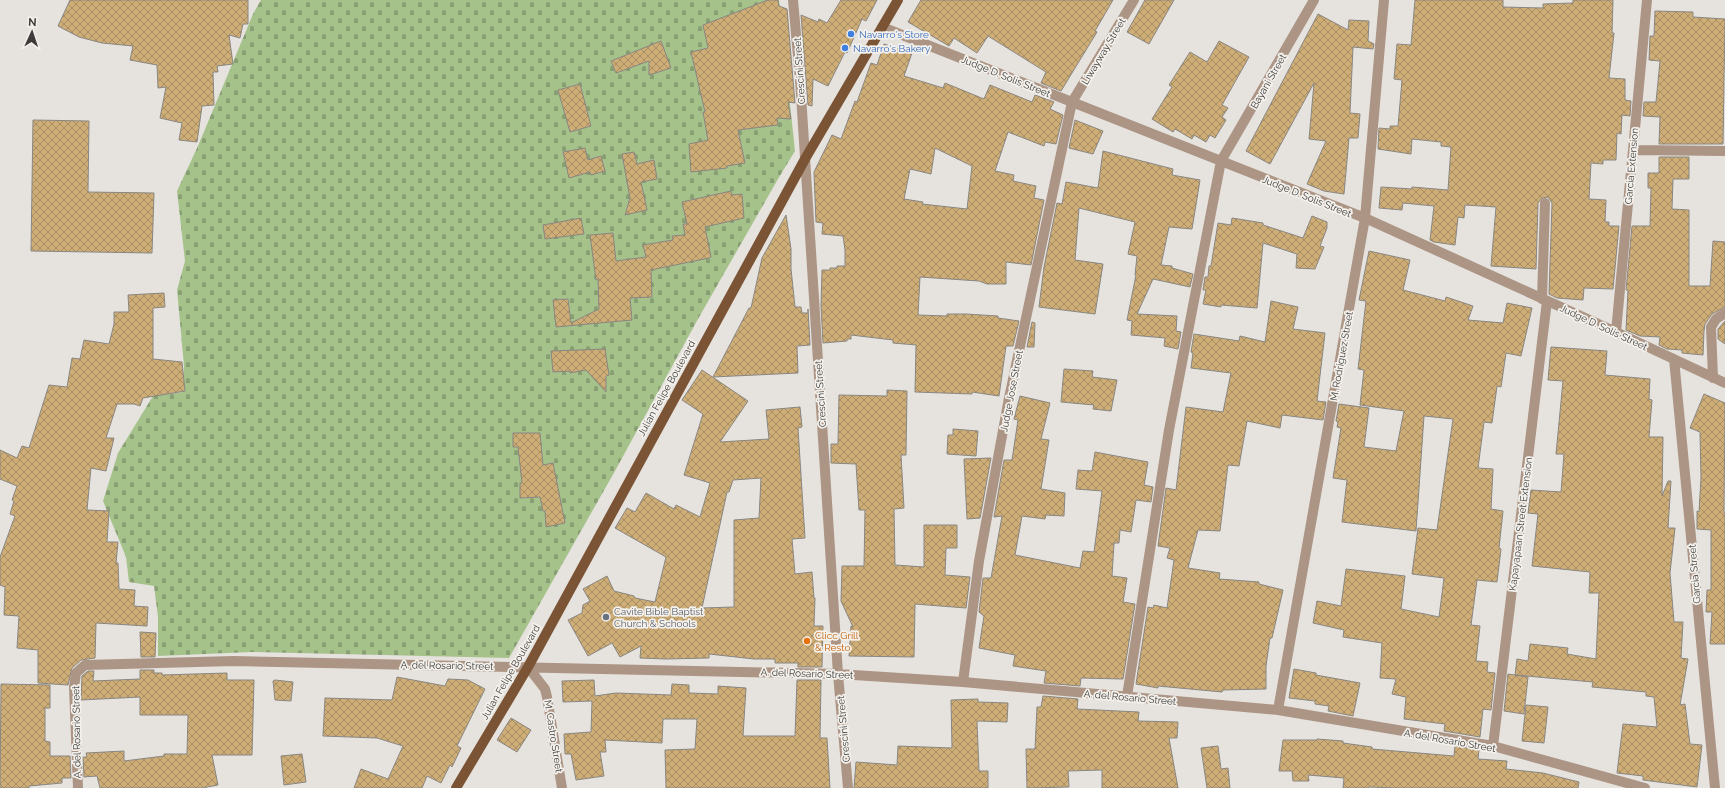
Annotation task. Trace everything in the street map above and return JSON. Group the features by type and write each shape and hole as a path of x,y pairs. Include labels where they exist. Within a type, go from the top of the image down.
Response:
{"main road":[{"name":"Julian Felipe Boulevard","path":"456,788 528,666 805,159 898,0"}],"street":[{"name":"Crescini Street","path":"794,0 838,674 848,788"},
{"name":"Liwayway Street","path":"1072,102 1134,0"},
{"name":"Bayani Street","path":"1127,696 1169,430 1221,162 1314,0"},
{"name":"M. Rodriguez Street","path":"1278,710 1365,218 1384,0"},
{"name":"Garcia Extension","path":"1616,332 1646,0"},
{"name":"Judge D. Solis Street","path":"882,27 1365,218 1725,383"},
{"name":"Judge Jose Street","path":"963,682 979,562 1009,398 1072,102"},
{"path":"1633,150 1725,151"},
{"name":"Kapayapaan Street Extension","path":"1493,746 1544,300 1544,203"},
{"path":"1713,378 1711,327 1716,319 1725,313"},
{"name":"Garcia Street","path":"1674,359 1715,788"},
{"name":"A. del Rosario Street","path":"78,788 74,688 76,673 86,665 234,661 528,666 838,674 963,682 1127,696 1278,710 1493,746 1645,788"},
{"name":"M. Castro Street","path":"528,666 545,689 562,788"}],"green space":[{"path":"261,0 779,0 795,151 698,319 615,471 509,658 252,652 158,656 158,617 154,586 129,582 126,557 103,501 118,453 153,396 183,392 184,366 177,290 185,261 177,191 198,146 253,14"}],"building":[{"path":"70,0 248,0 248,24 243,24 240,38 229,35 233,64 217,66 218,72 213,72 214,105 202,106 197,142 179,140 182,123 160,118 166,87 158,88 157,65 130,60 133,46 102,43 79,37 58,26"},
{"path":"768,0 778,0 779,6 787,9 795,103 788,102 791,119 777,118 778,125 738,130 745,163 727,166 727,168 691,172 689,144 708,140 703,112 705,112 691,52 708,48 703,25"},
{"path":"841,0 877,0 866,21 862,19 847,53 845,52 828,86 813,79 812,106 808,105 801,15 818,22 819,19 827,23"},
{"path":"921,0 1113,0 1095,31 1097,32 1061,91 1041,83 1046,72 988,36 977,53 954,38 949,46 908,22"},
{"path":"1145,0 1174,0 1149,44 1127,32"},
{"path":"1415,0 1503,0 1503,7 1543,8 1543,4 1573,3 1573,0 1613,0 1612,33 1614,33 1609,78 1625,79 1625,100 1631,101 1630,116 1622,115 1621,134 1617,133 1616,160 1603,160 1603,164 1591,163 1589,199 1606,200 1605,222 1609,222 1609,226 1619,226 1613,289 1584,288 1583,300 1557,298 1549,294 1552,203 1548,197 1542,198 1538,203 1536,269 1491,266 1496,207 1465,205 1464,218 1458,217 1455,245 1430,240 1434,206 1403,203 1402,210 1379,208 1381,187 1412,189 1412,187 1448,190 1451,147 1441,146 1441,142 1412,139 1411,154 1378,149 1379,128 1390,129 1390,126 1398,126 1402,80 1394,79 1397,44 1411,45"},
{"path":"1655,11 1693,12 1693,17 1725,19 1723,144 1659,144 1660,117 1643,116 1644,102 1656,102 1660,61 1649,60 1650,36 1654,36"},
{"path":"1318,14 1348,30 1349,20 1369,21 1368,41 1374,44 1373,49 1353,47 1350,113 1360,114 1358,138 1349,138 1344,194 1324,191 1307,184 1326,141 1309,139 1314,83 1270,164 1246,151"},
{"path":"661,41 671,68 649,75 649,61 616,73 611,61"},
{"path":"1219,41 1249,57 1222,105 1228,108 1222,117 1226,120 1215,138 1210,135 1206,142 1194,135 1192,139 1175,129 1173,132 1152,119 1172,87 1169,85 1190,52 1207,62"},
{"path":"884,44 912,53 904,76 943,88 945,83 984,99 990,85 1032,102 1035,95 1054,102 1050,109 1063,115 1056,144 1045,142 1044,146 1008,132 995,171 1014,175 1013,181 1036,186 1034,198 1044,200 1031,265 1006,262 1006,284 987,284 979,281 920,277 918,315 947,316 947,314 966,314 998,316 998,318 1019,321 1013,346 1006,346 999,396 972,392 972,394 915,392 916,345 893,343 893,340 851,335 851,339 847,339 847,341 823,343 821,306 822,270 830,270 830,268 837,268 837,266 845,266 845,250 843,236 822,234 823,223 816,222 814,172 832,135 841,139 855,101 857,102 871,63 877,65","holes":["935,148 972,166 967,209 922,204 923,202 904,199 910,169 931,174"]},
{"path":"580,84 591,126 570,132 558,90"},
{"path":"33,120 89,121 88,192 154,193 152,253 31,251"},
{"path":"1075,120 1103,131 1093,154 1069,148"},
{"path":"585,148 588,160 601,156 605,171 591,175 590,172 569,178 563,152"},
{"path":"1103,151 1173,169 1172,175 1200,180 1192,229 1169,227 1161,265 1172,266 1172,268 1193,274 1190,287 1153,279 1137,314 1177,316 1176,331 1181,332 1178,349 1164,346 1165,338 1131,335 1132,321 1127,320 1136,275 1137,256 1128,254 1135,222 1079,208 1075,260 1103,264 1095,314 1039,307 1044,267 1057,203 1062,204 1066,182 1098,188"},
{"path":"634,152 637,164 654,160 657,179 641,182 647,210 625,215 630,198 622,154"},
{"path":"1659,157 1689,157 1689,179 1673,179 1672,209 1689,210 1689,286 1710,286 1713,241 1725,242 1725,307 1712,314 1705,324 1703,355 1682,353 1682,350 1667,349 1659,345 1660,337 1640,336 1626,330 1628,290 1626,290 1632,226 1650,226 1651,188 1648,188 1648,173 1659,173"},
{"path":"731,191 732,195 742,194 744,218 705,227 711,257 651,270 652,297 630,298 632,320 556,327 553,300 568,299 571,323 599,309 598,279 596,280 590,235 613,233 616,261 646,257 643,245 673,240 672,236 685,235 683,224 687,224 682,202"},
{"path":"786,215 791,249 791,269 795,307 801,307 802,313 808,313 808,309 810,345 797,346 798,373 713,377 749,308 751,308 762,258"},
{"path":"1312,216 1327,222 1327,228 1320,246 1324,247 1315,269 1296,268 1297,254 1263,243 1257,308 1221,305 1221,307 1203,304 1206,290 1203,290 1205,277 1208,277 1209,266 1211,266 1218,223 1231,225 1232,218 1263,223 1263,225 1303,238"},
{"path":"581,218 584,234 545,239 543,225"},
{"path":"1369,251 1410,260 1403,290 1445,301 1446,297 1473,306 1468,320 1503,323 1507,303 1532,308 1521,356 1506,353 1501,387 1497,386 1492,423 1484,422 1478,468 1493,469 1491,509 1503,511 1499,548 1501,549 1497,582 1477,580 1471,625 1480,626 1476,661 1488,662 1487,672 1495,673 1491,710 1483,709 1480,737 1444,731 1445,724 1404,719 1406,697 1392,694 1396,679 1380,678 1382,643 1343,637 1344,630 1313,623 1317,601 1341,606 1346,569 1405,576 1401,609 1439,617 1444,578 1412,574 1418,528 1437,530 1453,419 1424,416 1416,531 1342,522 1347,480 1333,478 1341,428 1337,427 1338,422 1336,421 1339,404 1369,408 1364,447 1396,451 1404,411 1360,405 1364,370 1358,369 1366,301 1359,300"},
{"path":"164,293 165,307 153,308 153,359 182,362 185,391 143,398 140,406 134,404 117,404 106,438 114,438 106,471 91,468 87,510 109,511 107,542 118,542 116,563 118,563 119,589 135,590 134,606 148,607 147,626 96,623 95,658 81,660 72,668 68,685 38,683 38,650 17,648 19,616 4,615 5,587 0,585 0,557 15,516 10,514 14,501 12,500 17,486 0,479 0,450 17,458 22,446 29,448 49,385 67,387 72,358 80,359 84,340 109,344 114,324 114,312 129,312 128,295"},
{"path":"1271,301 1298,307 1293,329 1325,333 1317,401 1326,402 1323,420 1282,415 1280,428 1247,421 1239,466 1228,465 1220,531 1198,530 1188,568 1220,573 1219,579 1259,582 1259,584 1283,590 1272,638 1270,638 1266,666 1266,689 1223,690 1222,692 1158,686 1158,688 1136,684 1148,607 1153,608 1154,605 1167,608 1174,560 1167,558 1170,548 1158,546 1166,488 1176,490 1186,407 1223,412 1231,373 1191,368 1193,353 1191,352 1194,334 1239,341 1240,336 1265,342"},
{"path":"1725,321 1725,344 1718,339 1718,329"},
{"path":"1032,322 1035,323 1034,347 1027,347"},
{"path":"1551,347 1607,351 1605,375 1650,379 1649,399 1652,400 1649,437 1663,437 1662,496 1668,481 1671,481 1668,528 1675,528 1670,573 1674,622 1683,622 1681,658 1688,659 1680,705 1685,704 1690,744 1702,745 1697,787 1643,780 1643,776 1617,773 1623,724 1657,727 1654,697 1646,696 1646,692 1592,687 1593,682 1515,675 1517,659 1528,661 1530,644 1568,648 1567,654 1596,659 1599,593 1589,593 1590,572 1532,566 1538,514 1528,513 1531,490 1561,492 1564,454 1556,454 1563,381 1548,380"},
{"path":"605,349 609,375 606,376 606,392 586,370 570,373 570,371 553,372 551,351"},
{"path":"1064,369 1093,371 1092,377 1117,380 1111,411 1093,409 1094,405 1061,402"},
{"path":"702,370 748,401 720,442 769,439 766,410 800,407 802,427 798,428 805,538 792,539 795,574 812,572 815,598 814,626 823,626 822,667 798,667 798,663 775,663 775,659 754,659 709,654 709,658 640,658 641,646 620,657 612,643 588,656 568,620 582,613 583,605 590,601 583,589 607,576 614,591 634,596 635,598 655,602 666,557 615,528 627,508 635,512 646,493 674,509 676,505 700,517 710,483 684,475 703,414 682,400","holes":["761,478 759,518 734,520 734,607 702,608 727,492 729,492 733,480"]},
{"path":"887,390 907,391 906,455 901,455 904,508 894,509 895,565 924,567 924,525 957,525 957,548 946,548 945,575 970,577 966,608 915,604 914,657 849,656 851,626 853,627 841,601 842,566 864,566 865,510 859,510 856,464 831,463 831,444 838,444 839,395 887,396"},
{"path":"1704,394 1725,403 1725,644 1710,644 1712,612 1706,612 1707,590 1711,590 1711,530 1697,529 1697,511 1699,512 1701,478 1700,432 1690,428"},
{"path":"1020,396 1050,403 1041,439 1049,440 1041,489 1065,493 1064,516 1046,515 1045,519 1022,516 1015,555 1080,568 1083,551 1094,552 1102,491 1076,489 1078,470 1092,471 1095,452 1148,462 1144,485 1153,487 1151,502 1136,500 1131,532 1120,530 1119,543 1114,543 1112,576 1127,578 1123,602 1135,604 1123,679 1081,678 1080,686 1044,683 1046,671 1013,666 1015,655 979,648 984,616 979,612 983,578 991,578 1002,516 994,517 1004,460 1012,460 1018,420 1014,419"},
{"path":"953,429 978,431 976,456 947,454 948,435 953,435"},
{"path":"513,433 540,433 543,465 553,463 565,523 546,527 545,511 543,511 540,497 520,498 520,483 522,483 518,447 513,447"},
{"path":"991,458 980,518 967,519 964,459"},
{"path":"140,632 156,633 155,657 141,657"},
{"path":"1294,669 1316,673 1316,675 1360,683 1353,716 1328,711 1329,706 1315,704 1315,701 1289,698"},
{"path":"140,670 154,670 154,673 162,673 162,675 227,673 227,680 254,680 252,755 212,755 218,785 202,788 100,788 97,776 84,777 83,757 87,757 86,753 124,751 124,761 164,756 164,754 187,754 188,715 140,715 140,697 81,700 82,676 88,671 94,671 93,681 140,679"},
{"path":"1508,674 1528,677 1524,714 1504,711"},
{"path":"397,677 445,686 448,679 468,680 485,689 457,746 461,748 452,767 450,765 441,783 427,776 422,788 354,788 361,769 388,779 403,746 377,738 323,736 325,698 392,700"},
{"path":"594,680 595,696 616,693 671,695 672,684 689,685 689,693 718,694 718,686 746,688 743,736 795,736 797,680 821,680 820,738 827,738 830,788 666,788 665,750 695,749 697,719 663,719 662,743 605,740 606,752 600,752 604,776 576,780 571,754 565,754 564,734 591,732 592,701 563,702 562,681"},
{"path":"273,681 293,682 291,701 275,700"},
{"path":"1,684 50,685 50,708 45,708 45,741 50,742 50,756 70,756 71,778 62,778 62,783 29,786 29,788 0,788"},
{"path":"1043,696 1078,699 1077,709 1139,712 1138,721 1178,722 1177,738 1169,738 1178,788 1102,788 1102,770 1068,771 1069,787 1027,788 1026,749 1035,749 1037,707 1041,707"},
{"path":"978,699 978,702 1008,703 1007,722 977,722 979,771 988,771 988,788 854,788 856,762 897,765 898,746 952,748 951,700"},
{"path":"1526,705 1548,707 1544,743 1522,741"},
{"path":"511,718 531,730 517,752 497,740"},
{"path":"1317,739 1343,741 1343,743 1372,747 1372,749 1454,756 1455,746 1479,750 1478,759 1507,761 1506,769 1543,773 1579,782 1578,788 1343,788 1344,778 1308,775 1309,781 1293,781 1292,771 1279,771 1283,740"},
{"path":"1218,746 1221,769 1228,768 1230,788 1207,788 1201,748"},
{"path":"302,754 306,782 284,785 281,756"}],"place":[{"name":"Navarro's Store","path":"851,34"},
{"name":"Navarro's Bakery","path":"845,48"},
{"name":"Cavite Bible Baptist Church & Schools","path":"606,617"},
{"name":"Clicc Grill & Resto","path":"807,641"}]}
